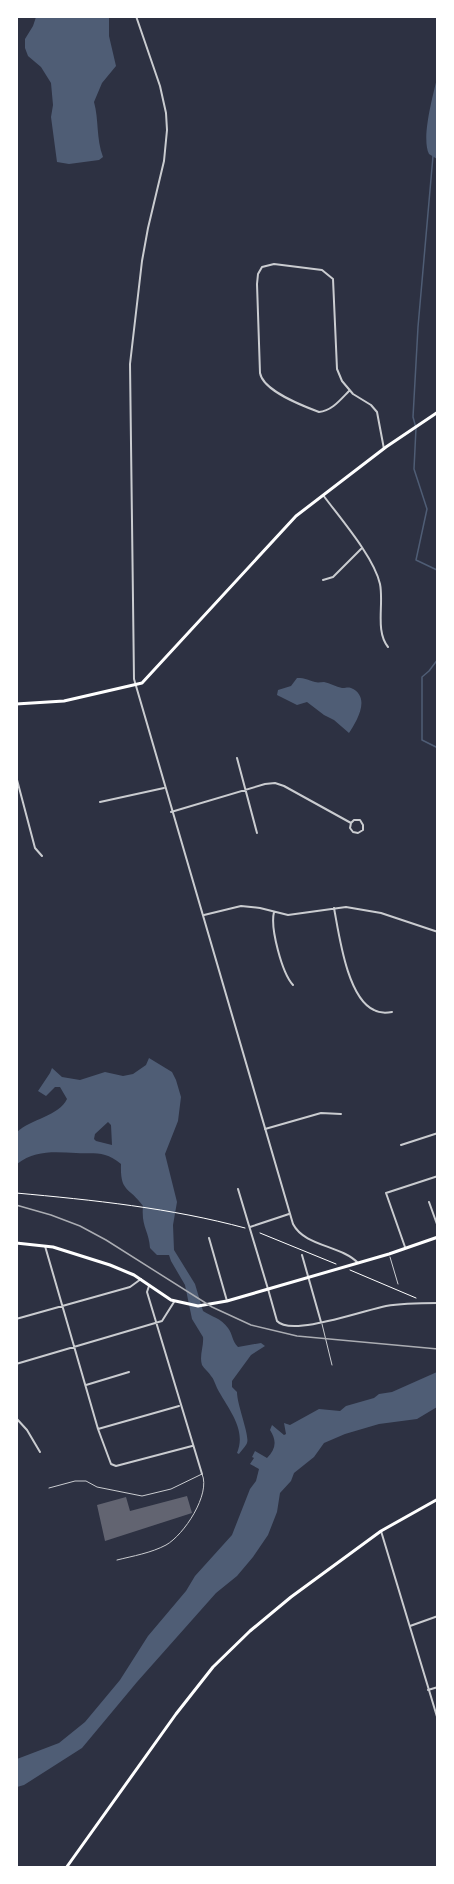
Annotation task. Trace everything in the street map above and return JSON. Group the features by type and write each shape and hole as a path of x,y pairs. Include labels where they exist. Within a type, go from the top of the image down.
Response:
{"main road":[{"path":"16,704 64,701 142,682 152,674 286,525 323,494 438,412"},
{"path":"16,1243 45,1245 110,1265 141,1279 176,1302 192,1306 214,1305 268,1290 438,1237"},
{"path":"67,1867 190,1695 213,1667 268,1614 381,1531 438,1499"}],"street":[{"path":"136,16 160,86 167,130 164,161 142,261 130,364 132,621 135,685 289,1214 299,1233 351,1257 358,1263"},
{"path":"349,391 325,412 319,412 272,390 265,384 260,373 257,284 258,274 262,267 274,264 322,270 332,277 338,369 349,391 371,405 377,412 384,449"},
{"path":"323,494 361,549 378,579 381,596 382,637 388,647"},
{"path":"323,580 333,577 361,549"},
{"path":"237,758 257,833"},
{"path":"16,777 35,848 42,856"},
{"path":"171,812 269,783 278,784 351,823"},
{"path":"100,802 164,788"},
{"path":"359,820 364,828 359,833 354,833 350,828 351,823 359,820"},
{"path":"202,915 241,906 294,915 345,907 370,910 438,932"},
{"path":"334,908 350,974 358,995 372,1010 380,1013 392,1012"},
{"path":"274,912 273,926 286,975 293,985"},
{"path":"265,1129 321,1113 341,1114"},
{"path":"401,1145 438,1133"},
{"path":"405,1248 386,1193 438,1176"},
{"path":"238,1189 279,1324 288,1327 321,1322 385,1306 438,1303"},
{"path":"429,1202 438,1227"},
{"path":"250,1227 289,1214"},
{"path":"209,1238 227,1301"},
{"path":"45,1245 98,1429 111,1464 116,1466 192,1446"},
{"path":"302,1255 321,1322"},
{"path":"16,1319 130,1287 141,1279"},
{"path":"149,1286 147,1292 202,1474"},
{"path":"16,1364 156,1323 165,1319 176,1302"},
{"path":"86,1385 129,1372"},
{"path":"98,1429 180,1406"},
{"path":"16,1418 27,1430 40,1452"},
{"path":"381,1531 438,1720"},
{"path":"410,1626 438,1616"},
{"path":"428,1690 438,1688"}],"lane":[{"path":"389,1254 398,1284"},
{"path":"321,1322 332,1365"},
{"path":"49,1488 75,1480 142,1496 171,1489 202,1474 205,1485 201,1498 189,1521 176,1536 167,1544 154,1550 117,1560"}],"path":[{"path":"16,1193 141,1207 216,1219 246,1228"},
{"path":"260,1233 336,1264"},
{"path":"351,1271 419,1300"}],"water":[{"path":"36,17 109,17 109,36 116,66 102,83 94,102 103,157 99,160 69,164 57,162 51,117 53,105 51,83 41,67 28,56 25,48 25,39"},
{"path":"437,78 437,159 429,154 426,138 428,117"},
{"path":"297,678 351,688 357,692 361,697 360,710 349,733 307,702 297,705 277,695 278,690 291,686"},
{"path":"149,1058 172,1072 181,1097 178,1121 165,1154 177,1202 173,1225 174,1250 195,1284 203,1311 225,1325 238,1347 261,1343 265,1346 251,1355 232,1381 232,1387 237,1392 247,1439 239,1454 237,1453 240,1436 235,1419 213,1379 202,1365 203,1337 192,1319 185,1285 169,1255 157,1255 150,1248 143,1219 143,1206 124,1185 121,1164 110,1157 99,1154 60,1152 38,1154 17,1164 17,1132 58,1110 67,1099 60,1087 55,1087 46,1096 38,1091 52,1068 62,1077 80,1080 105,1072 123,1076 133,1074 146,1065","holes":["108,1122 111,1125 112,1145 94,1139 95,1134"]},
{"path":"437,1372 437,1407 417,1419 379,1424 324,1443 314,1457 294,1473 291,1481 280,1493 277,1512 268,1535 237,1576 216,1593 82,1748 24,1785 17,1787 17,1759 59,1743 85,1722 120,1680 148,1636 186,1591 195,1576 232,1535 250,1489 256,1481 259,1469 250,1464 254,1458 252,1457 255,1451 267,1458 274,1448 274,1438 270,1430 272,1425 284,1435 286,1434 284,1423 290,1425 319,1409 340,1411 346,1406 374,1398 379,1394 392,1392"}],"building":[{"path":"187,1496 192,1513 105,1541 97,1505 126,1497 130,1511"}],"waterway":[{"path":"433,156 418,327 413,417 416,428 414,469 427,509 416,560 437,570 438,573"},
{"path":"438,659 422,677 422,740 438,748"}],"railway":[{"path":"16,1205 80,1226 212,1307 251,1325 297,1336 438,1349"}]}
